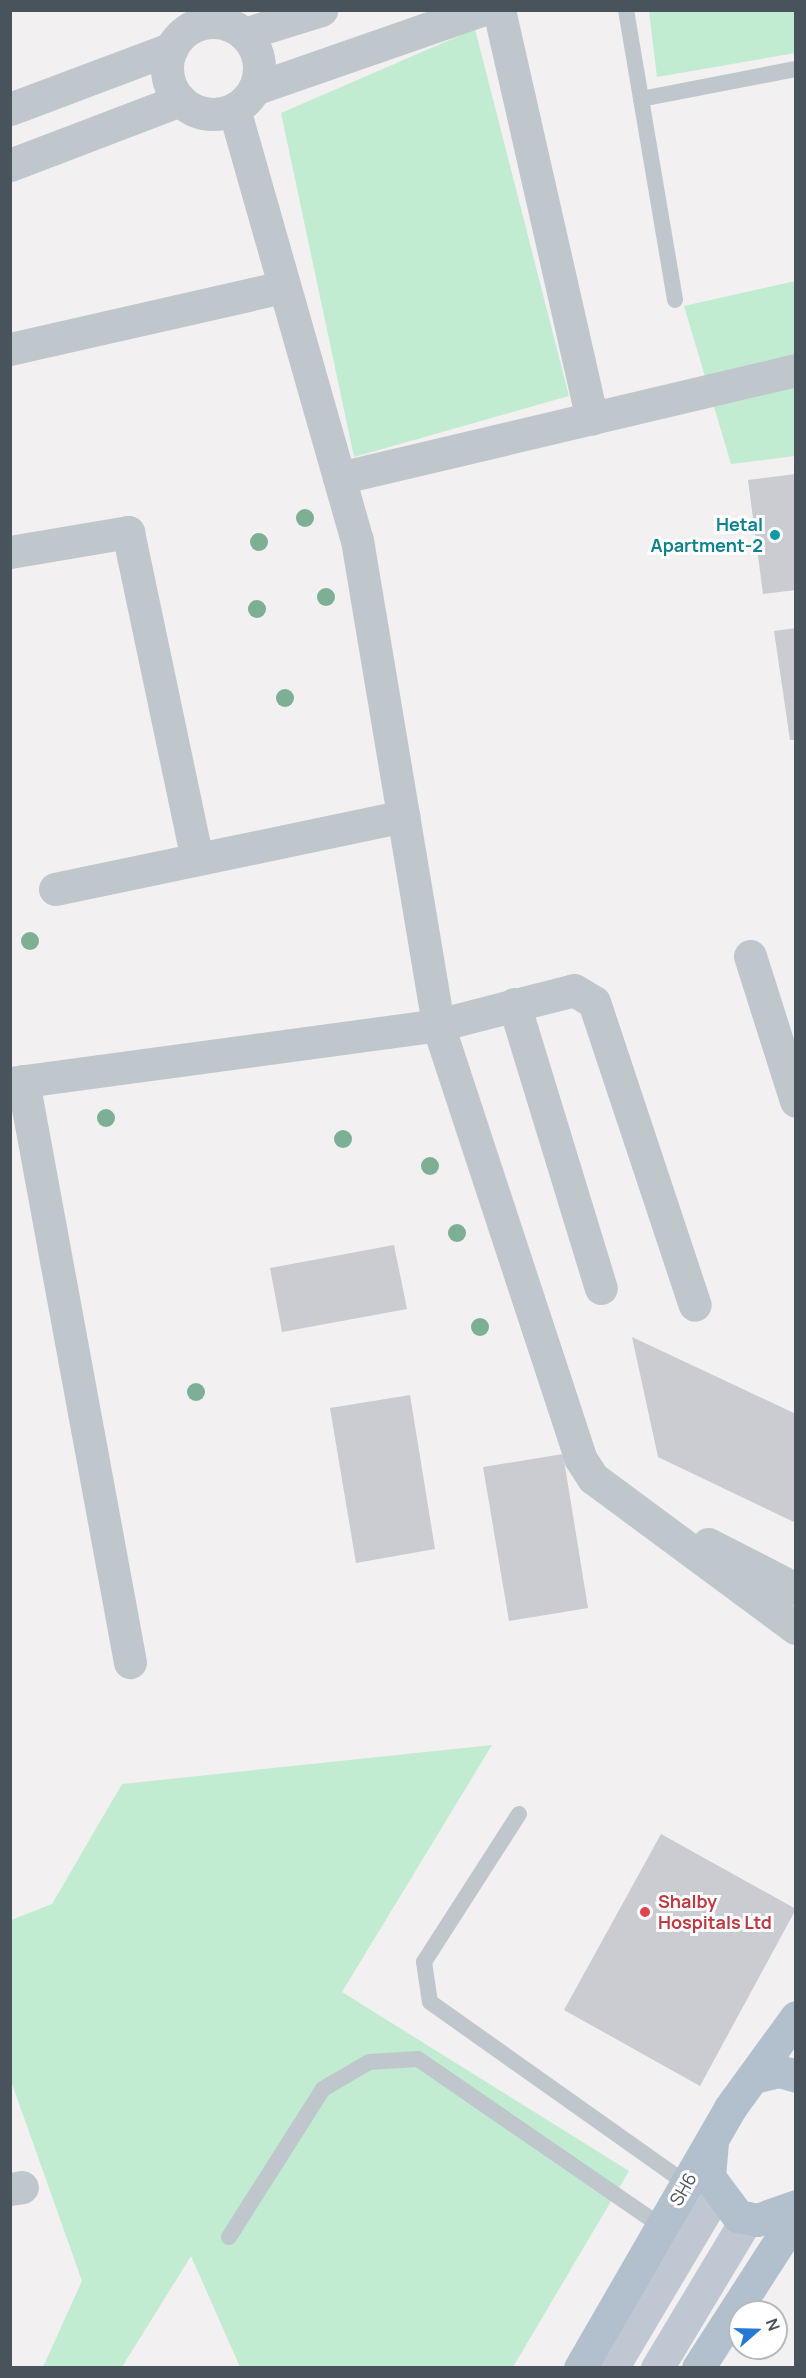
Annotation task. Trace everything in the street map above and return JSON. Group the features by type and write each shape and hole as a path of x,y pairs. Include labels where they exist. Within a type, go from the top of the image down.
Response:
{"main road":[{"name":"SH6","path":"580,2367 662,2227 702,2187 713,2138 781,2067 795,2017"},
{"path":"612,2367 702,2187 738,2216 747,2218 780,2215 795,2206"},
{"path":"698,2367 795,2216"},
{"path":"657,2367 747,2218"}],"street":[{"path":"244,34 321,10"},
{"path":"481,10 244,99 206,114 180,100 167,71 172,48 198,17 231,26 244,34 258,60 244,99 284,287 357,540 438,1025 580,1458 593,1478 795,1628"},
{"path":"500,10 592,418"},
{"path":"10,109 172,48"},
{"path":"10,165 180,100"},
{"path":"10,349 284,287"},
{"path":"339,478 795,370"},
{"path":"10,552 128,532 197,859"},
{"path":"54,889 403,816"},
{"path":"750,956 795,1101"},
{"path":"130,1662 17,1082 438,1025 574,990 594,1002 694,1305"},
{"path":"514,1004 601,1288"},
{"path":"616,1496 795,1589"}],"lane":[{"path":"626,10 675,300"},
{"path":"641,99 795,69"},
{"path":"519,1814 424,1962 430,2002 702,2187"},
{"path":"229,2236 323,2089 369,2062 418,2059 662,2227"}],"green space":[{"path":"649,11 795,11 795,53 657,77"},
{"path":"475,29 569,396 354,457 281,113"},
{"path":"795,281 795,456 731,464 684,306"},
{"path":"492,1745 342,1992 629,2171 513,2367 240,2367 191,2256 122,2367 43,2367 82,2281 11,2081 11,1920 52,1904 122,1784"}],"building":[{"name":"Hetal Apartment-2","path":"796,474 796,590 763,594 748,480"},
{"path":"796,628 796,740 790,740 774,631"},
{"path":"394,1245 407,1309 282,1332 270,1268"},
{"path":"632,1337 796,1414 796,1523 658,1457"},
{"path":"410,1395 435,1549 356,1563 330,1408"},
{"path":"563,1454 588,1608 509,1621 483,1467"},
{"path":"661,1834 796,1909 700,2086 564,2010"}],"place":[{"name":"Hetal Apartment-2","path":"775,535"},
{"name":"Shalby Hospitals Ltd","path":"645,1912"}]}
